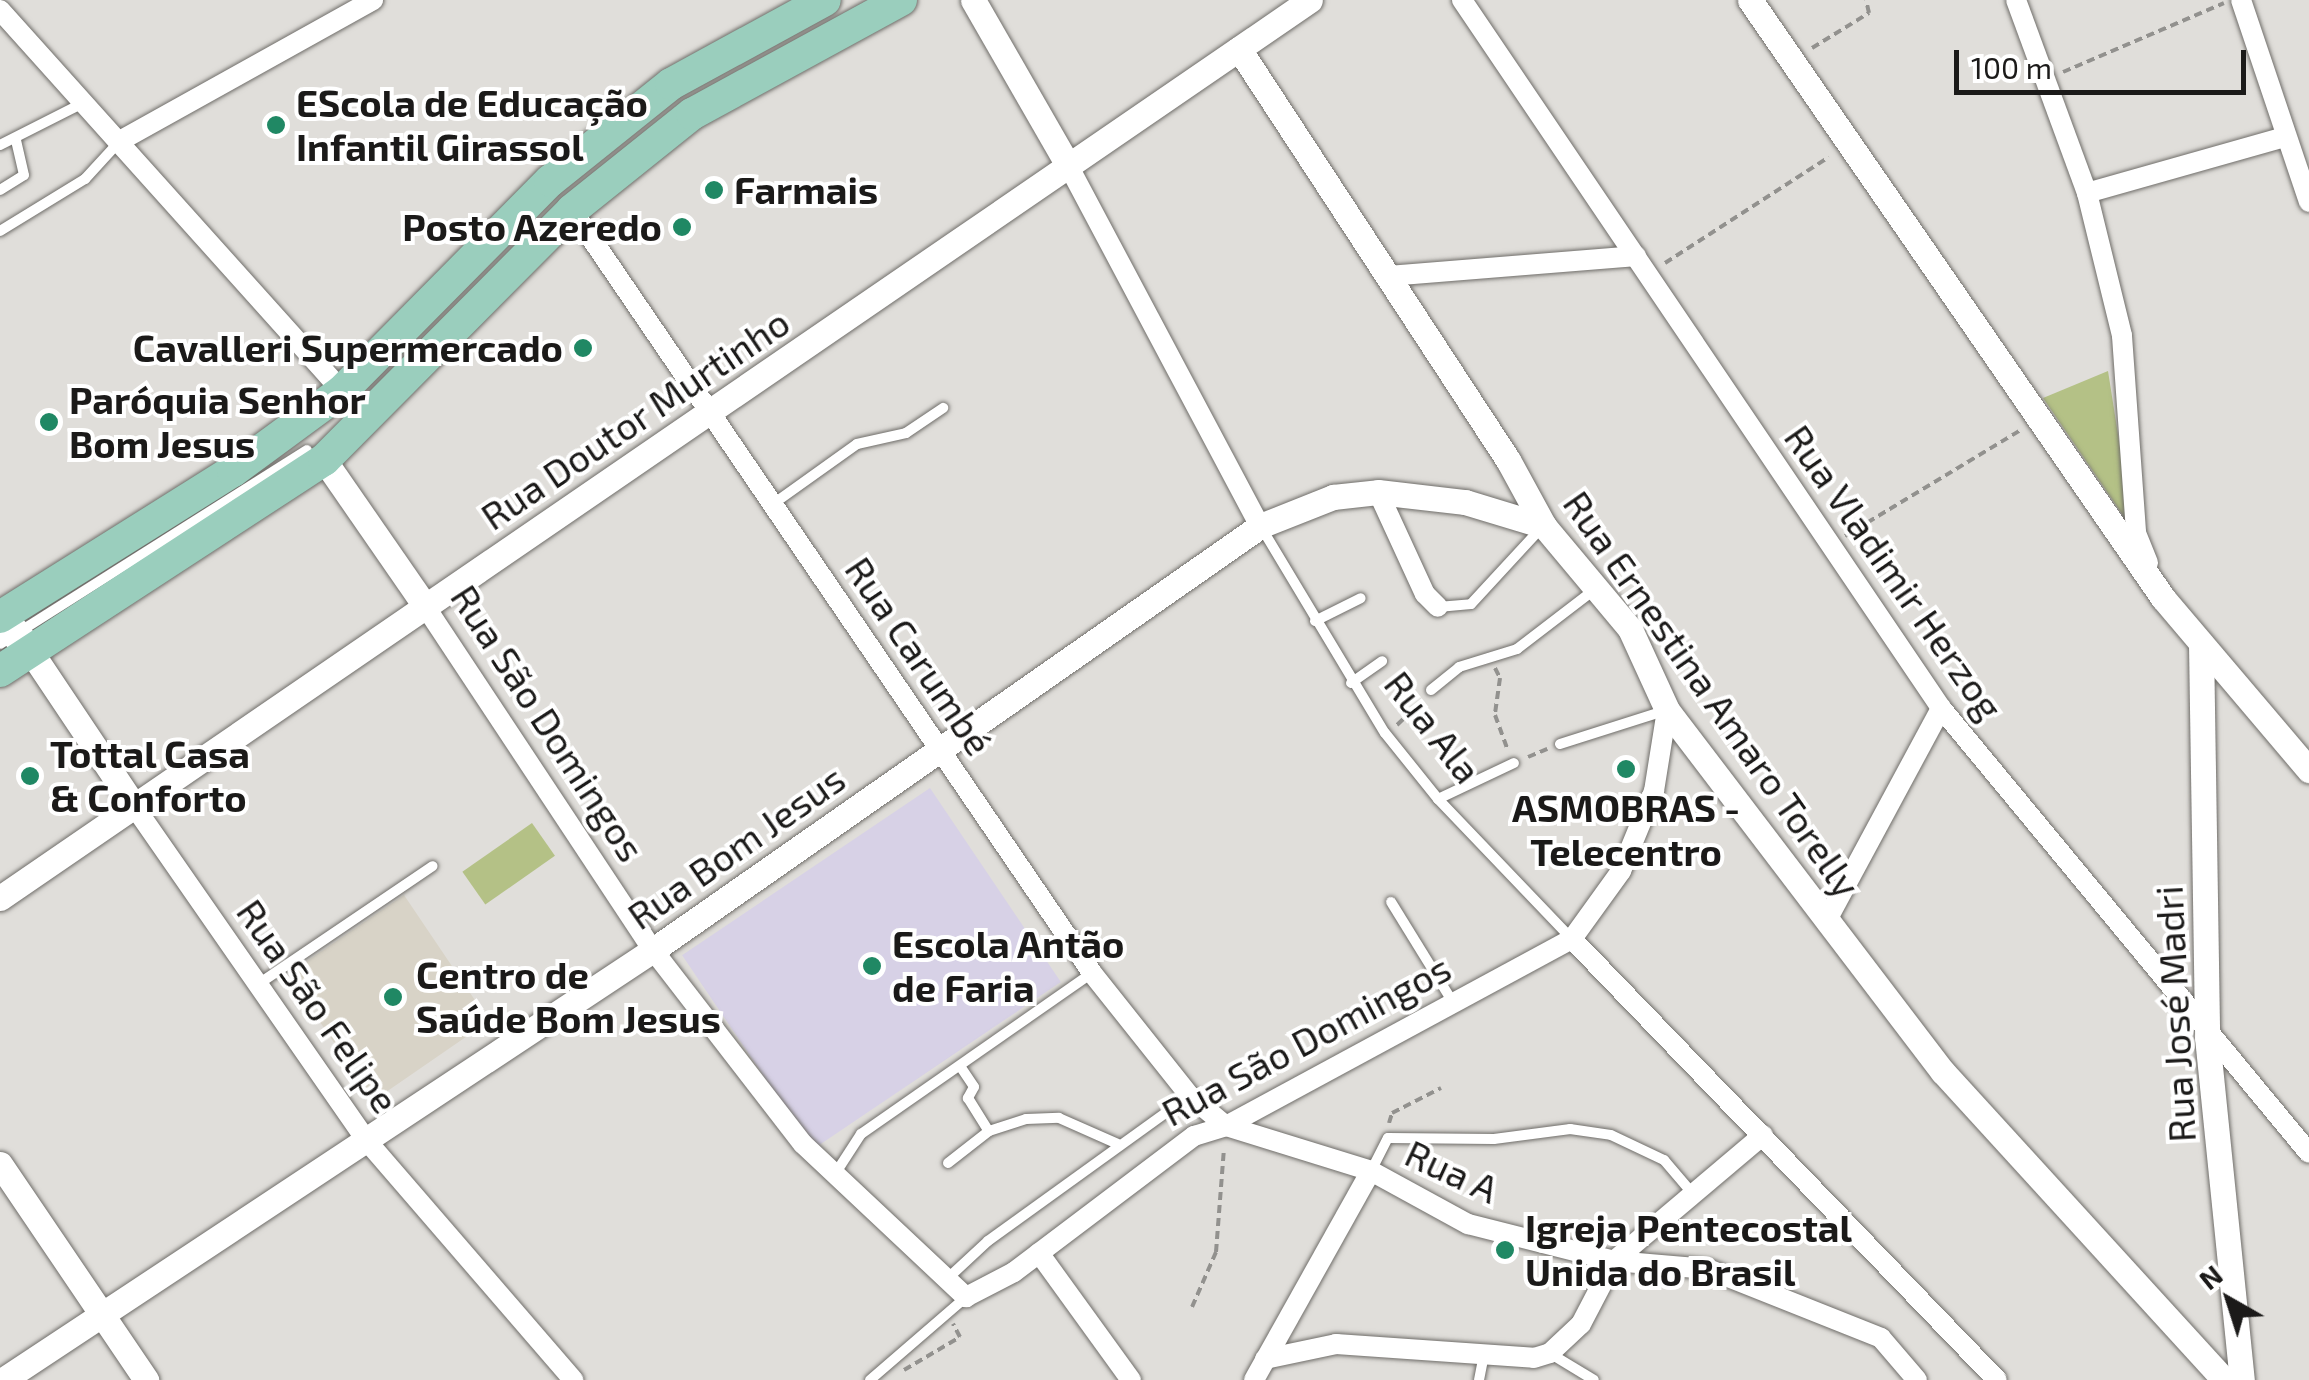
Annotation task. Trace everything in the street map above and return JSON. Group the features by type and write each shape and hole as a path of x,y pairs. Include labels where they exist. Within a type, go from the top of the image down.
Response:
{"main road":[{"path":"0,671 8,630 342,391 565,169 670,84 825,0"},
{"path":"8,630 316,455 572,210 692,114 901,0"},
{"path":"233,471 316,455"}],"street":[{"path":"118,142 373,0"},
{"name":"Rua Ala","path":"973,0 1068,167 1260,526"},
{"name":"Rua Doutor Murtinho","path":"0,898 1310,0"},
{"name":"Rua Vladimir Herzog","path":"1462,0 1941,708 2207,1037 2309,1152"},
{"path":"1750,0 2163,598 2309,770"},
{"path":"2017,0 2049,77 2088,193 2122,336 2136,533 2163,598"},
{"path":"2240,0 2309,202"},
{"path":"0,10 342,391"},
{"name":"Rua Ernestina Amaro Torelly","path":"1239,49 1389,276 1544,526 1630,629 1667,710 1943,1072 2224,1380"},
{"path":"2088,193 2285,137"},
{"name":"Rua Carumbé","path":"572,210 1092,973 1190,1096 1226,1126"},
{"path":"1389,276 1642,265"},
{"name":"Rua São Domingos","path":"316,455 425,606 652,950 803,1144 966,1297 1040,1253 1194,1136 1226,1126 1455,1006 1572,939"},
{"path":"1378,492 1426,594 1438,607"},
{"name":"Rua Bom Jesus","path":"3,1380 105,1318 652,950 1260,526 1333,497 1378,492 1464,502 1544,526"},
{"name":"Rua São Felipe","path":"8,630 367,1141 574,1380"},
{"name":"Rua José Madri","path":"2201,644 2207,1037 2242,1380"},
{"path":"1826,922 1941,708"},
{"path":"1572,939 1622,871 1654,790 1667,710"},
{"name":"Rua Ala","path":"1572,939 1997,1380"},
{"name":"Rua A","path":"1226,1126 1371,1170 1468,1224 1614,1261 1708,1269 1881,1338 1917,1380"},
{"path":"1265,1359 1336,1344 1534,1358 1550,1353 1581,1324 1614,1261 1763,1135"},
{"path":"0,1164 146,1380"},
{"path":"1254,1380 1371,1170"},
{"path":"1040,1253 1131,1380"}],"lane":[{"path":"0,145 83,103"},
{"path":"0,190 24,176 16,140"},
{"path":"0,231 100,168 118,142"},
{"path":"773,504 857,444 906,434 943,408"},
{"name":"Rua Ala","path":"1260,526 1385,734 1438,799 1572,939"},
{"path":"1438,607 1470,604 1544,526"},
{"path":"1430,690 1459,668 1517,649 1598,588"},
{"path":"1315,621 1360,598"},
{"path":"1351,682 1382,661"},
{"path":"1560,744 1667,710"},
{"path":"1438,799 1514,763"},
{"path":"256,985 433,866"},
{"path":"1392,902 1455,1006"},
{"path":"835,1174 861,1134 1092,973"},
{"path":"960,1066 974,1087 968,1098 990,1132"},
{"path":"947,1279 1118,1144 1190,1096"},
{"path":"948,1163 990,1132 1026,1118 1059,1118 1118,1144"},
{"path":"1371,1170 1388,1138 1494,1139 1570,1129 1611,1135 1664,1160 1693,1194"},
{"path":"870,1380 966,1297"},
{"path":"1550,1353 1594,1380"},
{"path":"1479,1380 1484,1355"}],"path":[{"path":"1792,60 1869,13 1866,0"},
{"path":"2049,77 2229,0"},
{"path":"1642,265 1811,169"},
{"path":"1830,546 2038,421"},
{"path":"1490,660 1500,678 1495,715 1514,763 1560,744"},
{"path":"1385,734 1430,690"},
{"path":"1388,1138 1392,1113 1441,1088"},
{"path":"1192,1307 1216,1252 1226,1126"},
{"path":"870,1380 943,1353 960,1337 948,1315"}],"shaded area":[{"name":"Escola Antão de Faria","path":"930,788 1061,982 813,1149 682,955"},
{"name":"Centro de Saúde Bom Jesus","path":"404,895 489,1021 373,1101 318,1019 324,1014 294,970"}],"green space":[{"path":"2108,371 2133,530 2043,398"},
{"path":"532,823 555,856 485,905 462,872"}],"place":[{"name":"EScola de Educação Infantil Girassol","path":"276,125"},
{"name":"Farmais","path":"714,190"},
{"name":"Posto Azeredo","path":"682,227"},
{"name":"Cavalleri Supermercado","path":"583,348"},
{"name":"Paróquia Senhor Bom Jesus","path":"49,422"},
{"name":"ASMOBRAS - Telecentro","path":"1626,769"},
{"name":"Tottal Casa & Conforto","path":"30,776"},
{"name":"Escola Antão de Faria","path":"872,966"},
{"name":"Centro de Saúde Bom Jesus","path":"393,997"},
{"name":"Igreja Pentecostal Unida do Brasil","path":"1505,1250"}]}
